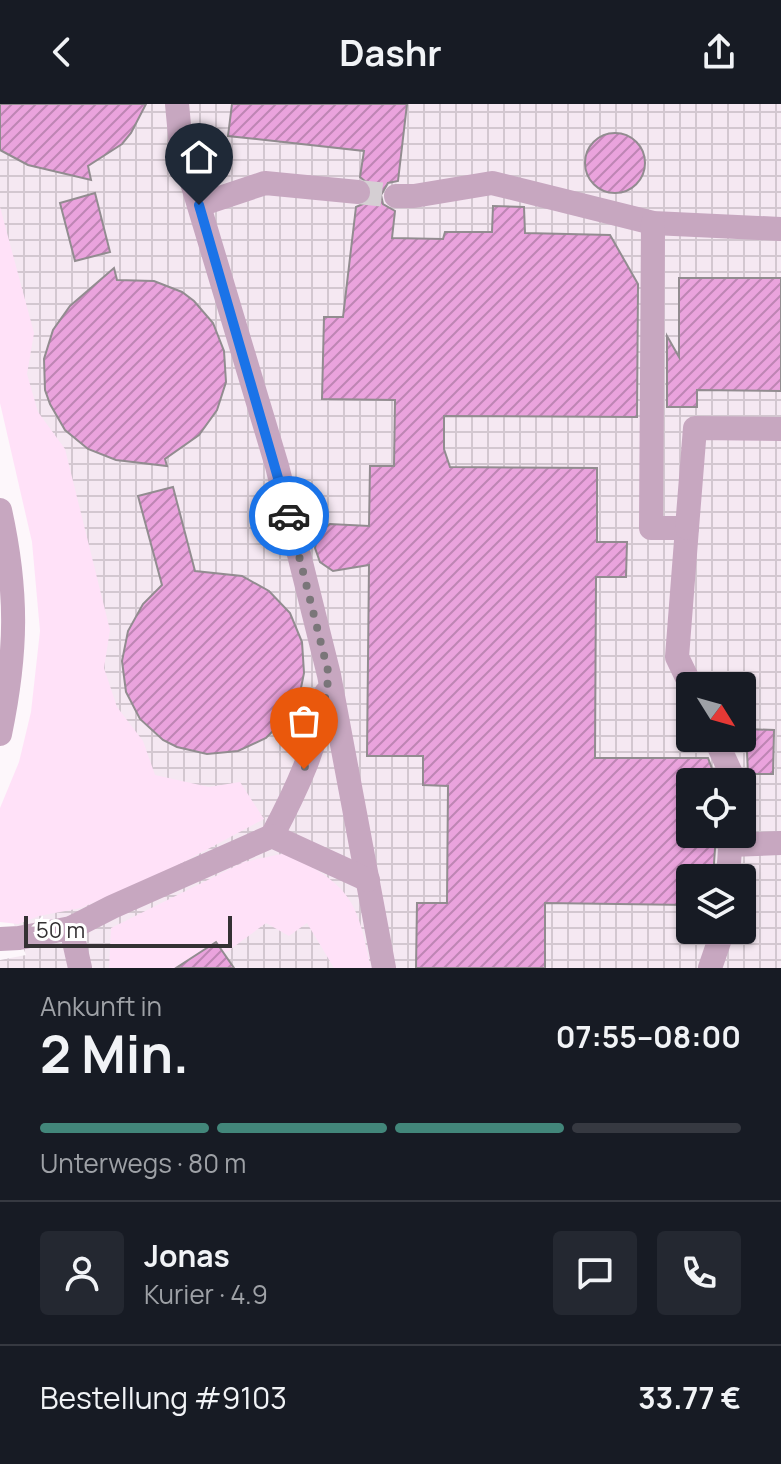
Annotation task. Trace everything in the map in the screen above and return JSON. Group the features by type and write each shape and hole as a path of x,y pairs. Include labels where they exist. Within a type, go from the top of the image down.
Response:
{"street":[{"path":"177,104 181,146 277,466 329,675 384,968"},
{"path":"199,205 265,183 358,192"},
{"path":"396,196 414,196 492,183 653,223 781,229"},
{"path":"653,223 651,528 687,528"},
{"path":"684,672 677,657 695,428 781,429"},
{"path":"0,510 13,585 15,634 10,685 0,734"},
{"path":"0,939 71,928 272,836 295,793 321,723 329,675"},
{"path":"272,836 368,880"},
{"path":"756,841 781,843"},
{"path":"71,928 80,968"},
{"path":"710,968 718,944"}],"shaded area":[{"path":"0,104 781,104 781,968 0,968 0,960 26,955 6,904 61,658 0,393"},
{"path":"0,207 34,333 27,374 38,412 65,449 110,630 104,668 117,707 143,741 155,775 209,787 240,782 264,819 165,872 81,908 39,916 18,924 0,922 0,808 19,762 31,712 40,631 32,542 0,403"},
{"path":"286,853 324,875 347,897 361,925 371,968 334,968 307,923 289,936 266,923 224,954 216,942 177,968 109,968 111,928 244,862"}],"building":[{"path":"0,104 146,104 122,144 88,166 91,180 28,165 0,150"},
{"path":"232,104 407,104 398,181 388,183 381,195 383,204 395,211 392,238 443,239 445,232 492,232 493,206 524,207 525,233 610,235 638,284 637,417 444,416 444,449 450,467 597,468 597,542 627,542 626,577 596,577 595,758 708,758 712,768 676,768 676,848 715,848 714,864 676,864 676,905 545,903 545,968 416,968 417,903 447,903 448,786 423,785 423,756 367,756 369,565 333,571 320,562 315,548 318,534 330,524 369,526 370,466 394,466 395,400 322,399 324,317 343,317 356,207 370,201 373,194 372,187 360,177 364,151 228,136"},
{"path":"615,133 626,135 636,142 643,152 643,174 636,184 626,191 615,193 604,191 594,184 587,174 585,163 587,152 594,142 604,135"},
{"path":"95,193 110,252 75,261 60,203"},
{"path":"114,268 117,280 154,281 182,292 194,301 213,323 224,351 226,382 217,410 199,435 165,459 167,466 116,460 88,449 65,430 45,390 44,359 53,330 70,306"},
{"path":"679,278 781,278 781,391 697,390 697,407 667,407 667,336 679,357"},
{"path":"173,487 195,571 242,576 269,591 290,613 302,642 304,673 301,688 288,716 266,738 238,751 207,754 177,747 163,740 140,719 126,692 122,661 128,631 143,604 162,585 138,496"},
{"path":"756,729 774,730 773,774 756,774 756,768 748,768 747,752 756,752"},
{"path":"216,942 234,968 176,968"}],"tunnel":[{"path":"358,192 396,196"}],"way so far":[{"path":"289,516 329,675 321,723 304,769"}],"route":[{"path":"199,205 289,516"}]}
